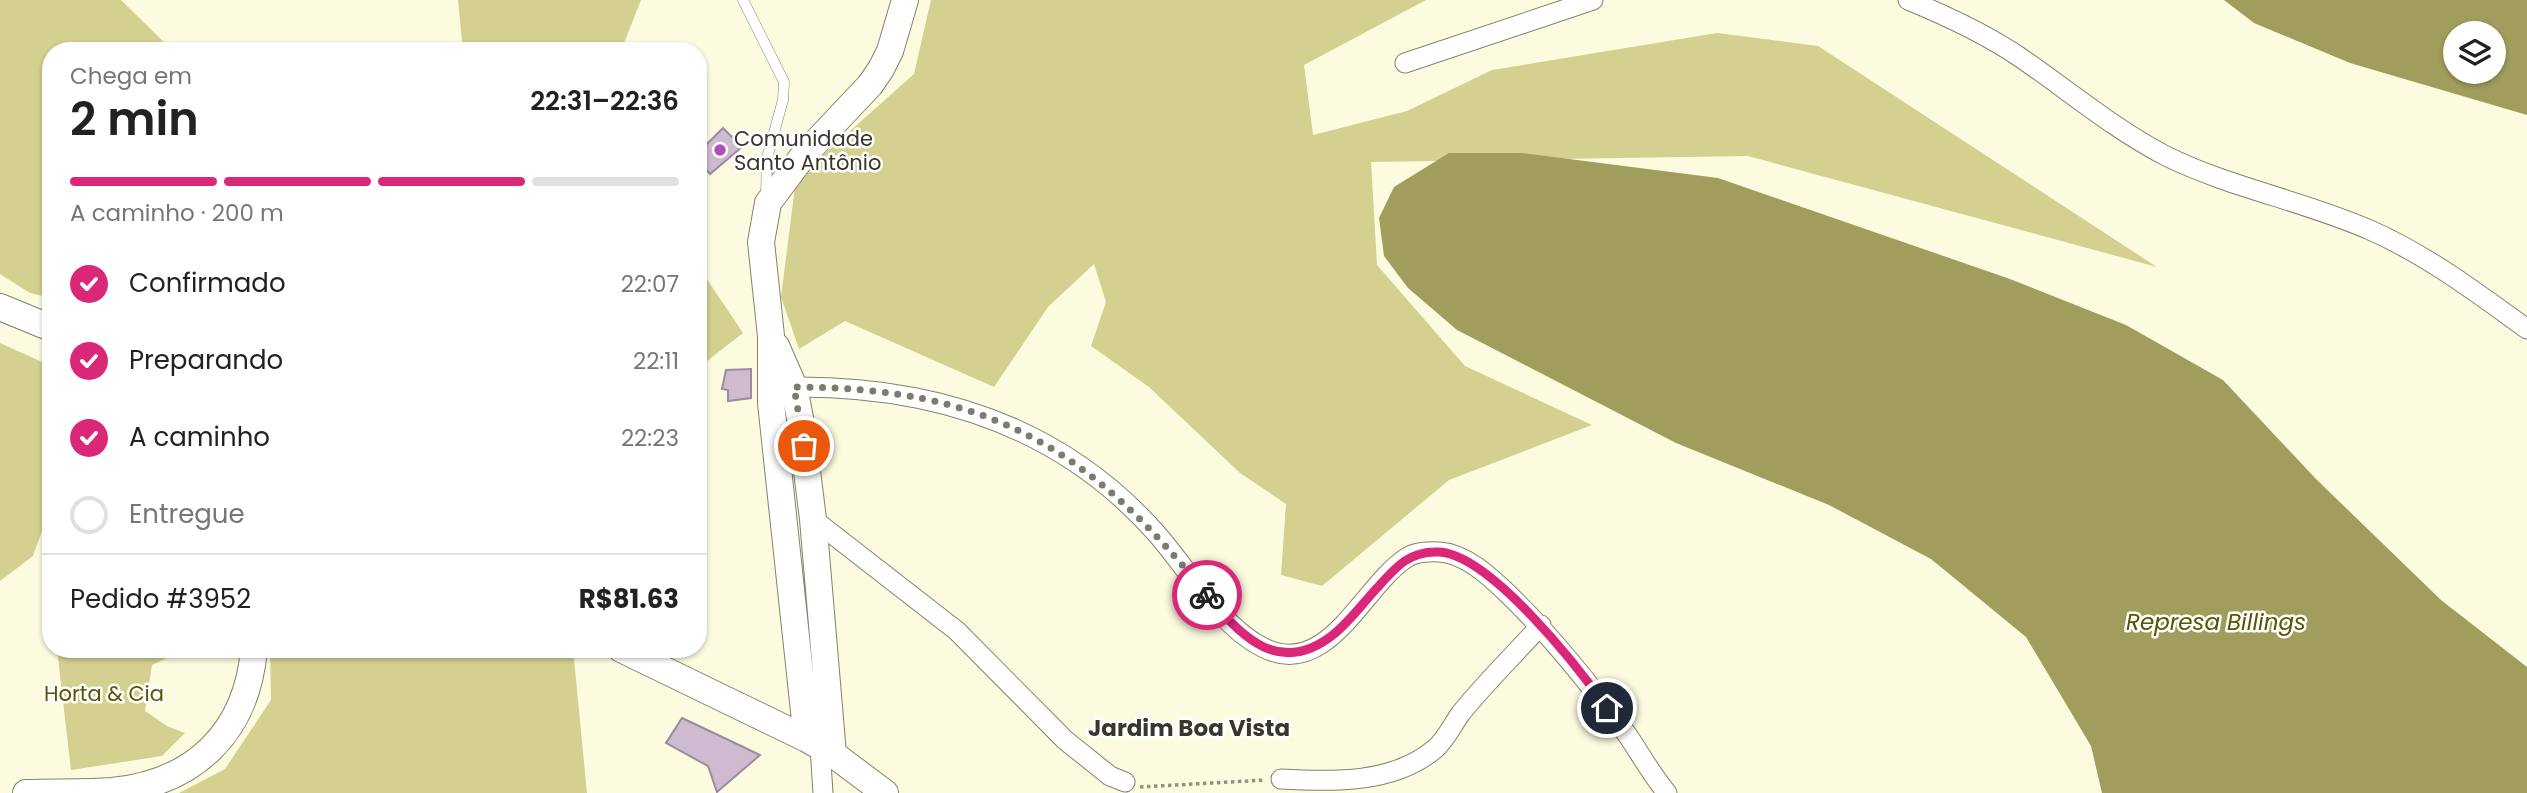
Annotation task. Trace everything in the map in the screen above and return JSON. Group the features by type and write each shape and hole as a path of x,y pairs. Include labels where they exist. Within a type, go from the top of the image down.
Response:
{"street":[{"path":"820,747 771,403 771,336 761,242 768,203 803,156 870,85 881,69 890,51 905,0"},
{"path":"1405,63 1593,0"},
{"path":"1908,0 1976,31 2019,56 2126,132 2164,154 2198,171 2309,205 2372,231 2453,276 2527,329"},
{"path":"0,307 42,324"},
{"path":"771,336 794,387 813,519 823,793"},
{"path":"771,403 778,395 794,387 880,390 926,399 993,418 1041,440 1096,478 1136,513 1222,613 1248,638 1272,652 1297,653 1317,646 1336,633 1410,555 1442,552 1457,556 1476,567 1541,625 1596,691 1655,789"},
{"path":"813,519 957,631 1065,740 1110,776 1125,782"},
{"path":"1281,779 1320,781 1359,778 1398,769 1423,757 1437,747 1462,712 1541,625"},
{"path":"26,793 113,790 152,784 188,768 228,731 239,712 250,682 253,658"},
{"path":"639,658 820,747 884,793"}],"lane":[{"path":"743,0 784,82 783,100 766,158 764,184 768,203"}],"path":[{"path":"1125,782 1156,788 1281,779"}],"green space":[{"path":"0,0 121,0 164,42 42,42 42,296 30,293 0,274"},
{"path":"458,0 641,0 625,42 462,42"},
{"path":"931,0 1426,0 1304,65 1313,135 1407,111 1492,70 1717,33 1818,46 2157,267 1748,156 1371,162 1377,265 1465,366 1592,425 1449,480 1322,586 1281,575 1286,504 1240,473 1149,387 1091,346 1106,302 1094,264 1048,307 994,387 845,321 799,349 781,297 796,179 914,74"},
{"path":"707,279 743,333 707,361"},
{"path":"0,343 42,362 42,531 33,556 0,581"},
{"name":"Horta & Cia","path":"58,658 167,658 152,665 145,711 167,726 185,733 162,756 71,770"},
{"path":"270,658 572,658 587,793 179,793 225,769 271,700"}],"water":[{"path":"2224,0 2527,0 2527,115 2350,63 2254,23"},
{"name":"Represa Billings","path":"1449,153 1522,153 1718,178 2010,279 2126,325 2223,380 2316,479 2441,600 2527,667 2527,793 2102,793 2091,746 2026,637 1931,559 1829,505 1676,443 1457,330 1408,288 1384,256 1379,218 1394,187"}],"building":[{"name":"Comunidade Santo Antônio","path":"723,128 742,147 710,174 707,170 707,144"},
{"path":"751,369 751,398 728,401 728,390 722,389 726,370"},
{"path":"682,718 760,755 717,792 708,766 666,743"}],"way so far":[{"path":"804,446 794,387 880,390 926,399 993,418 1041,440 1096,478 1156,533 1207,595"}],"place":[{"name":"Comunidade Santo Antônio","path":"720,150"}],"district":[{"name":"Jardim Boa Vista","path":"1189,728"}],"route":[{"path":"1207,595 1234,626 1261,647 1272,652 1297,653 1317,646 1336,633 1410,555 1442,552 1457,556 1490,577 1541,625 1607,708"}]}
